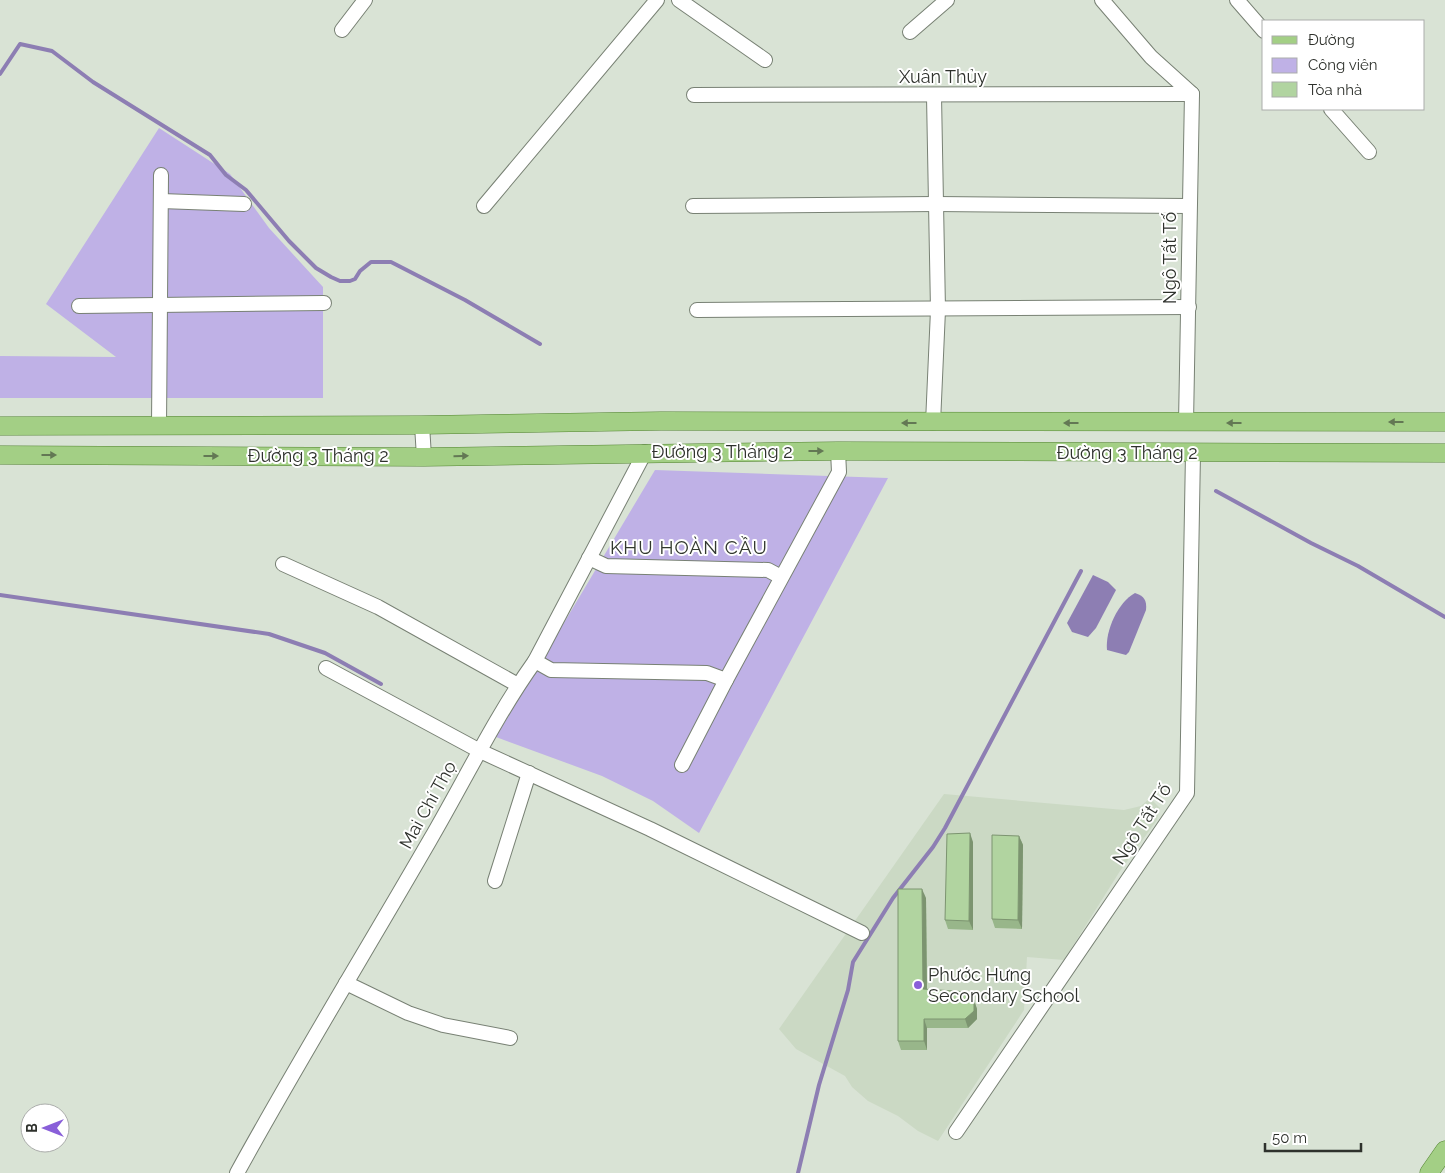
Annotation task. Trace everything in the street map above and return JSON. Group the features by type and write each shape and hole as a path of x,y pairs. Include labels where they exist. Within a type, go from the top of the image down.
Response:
{"main road":[{"name":"Đường 3 Tháng 2","path":"0,426 422,425 661,421 933,423 1445,422"},
{"name":"Đường 3 Tháng 2","path":"0,454 424,456 838,451 1445,453"},
{"path":"1429,1173 1445,1150"}],"street":[{"path":"342,30 365,0"},
{"path":"484,206 657,0"},
{"path":"679,0 765,60"},
{"path":"910,32 947,0"},
{"path":"1102,0 1151,57 1192,94"},
{"path":"1237,0 1262,28"},
{"name":"Xuân Thủy","path":"694,95 1192,94"},
{"name":"Ngô Tất Tố","path":"1186,423 1192,94"},
{"path":"933,423 938,310 934,96"},
{"path":"1332,110 1369,152"},
{"path":"159,426 162,175"},
{"path":"161,201 244,204"},
{"path":"693,206 936,204 1189,206"},
{"path":"79,306 324,303"},
{"path":"697,310 1189,307"},
{"path":"422,425 424,456"},
{"path":"682,765 781,577 839,472 838,451"},
{"name":"Mai Chí Thọ","path":"237,1173 290,1076 431,839 518,685 535,661 645,452"},
{"name":"Ngô Tất Tố","path":"956,1132 1187,793 1193,452"},
{"path":"589,558 606,566 768,570 781,577"},
{"path":"283,564 378,607 518,685"},
{"path":"535,661 551,670 707,673 726,680"},
{"path":"326,668 480,751 650,829 862,933"},
{"path":"495,882 529,773"},
{"path":"346,983 408,1013 443,1025 510,1038"}],"shaded area":[{"path":"1093,575 1108,582 1116,590 1096,628 1088,637 1072,632 1067,623"},
{"path":"1135,593 1144,599 1146,610 1129,652 1126,655 1107,650 1110,626 1123,603"},
{"name":"Phước Hưng Secondary School","path":"944,794 1124,810 1141,806 1150,798 1160,808 1157,820 1120,871 1064,960 1027,957 1024,1010 938,1141 918,1131 898,1116 868,1101 852,1087 845,1076 796,1049 779,1029"}],"green space":[{"path":"159,128 230,174 269,228 323,287 323,398 0,398 0,356 116,357 46,304"},
{"path":"655,470 888,478 699,833 653,801 602,776 496,737"}],"building":[{"path":"970,833 969,921 945,920 947,834"},
{"path":"992,835 1019,836 1018,920 992,919"},
{"path":"898,889 922,889 923,989 968,992 974,1000 974,1011 965,1019 924,1019 924,1041 898,1041"}],"waterway":[{"path":"0,74 20,44 52,51 93,82 210,155 226,175 246,190 289,241 316,268 340,281 350,281 355,279 360,271 371,262 391,262 465,300 540,344"},
{"path":"1216,491 1311,543 1358,566 1445,617"},
{"path":"798,1173 819,1085 848,990 853,962 893,898 933,847 945,828 1081,571"},
{"path":"0,595 269,634 325,653 381,684"}],"place":[{"name":"Phước Hưng Secondary School","path":"918,985"}],"district":[{"name":"KHU HOÀN CẦU","path":"689,547"}]}
